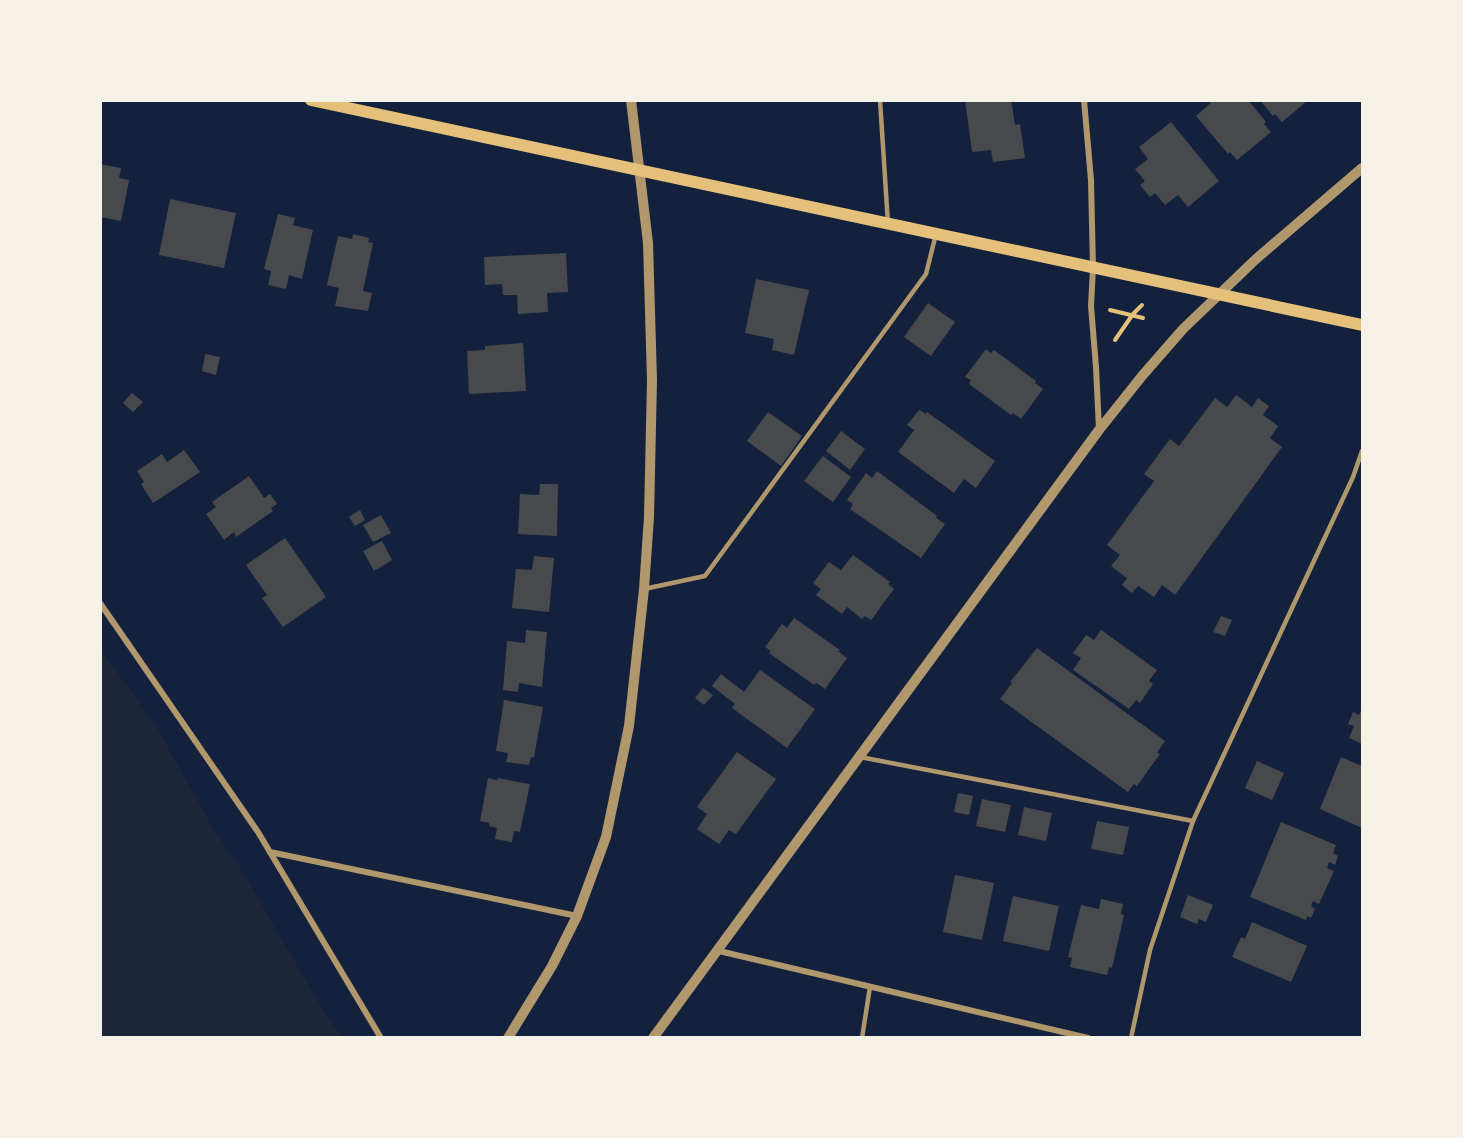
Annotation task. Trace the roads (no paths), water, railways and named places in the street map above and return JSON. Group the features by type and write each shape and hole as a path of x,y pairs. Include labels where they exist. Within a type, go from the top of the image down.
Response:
{"main road":[{"path":"311,100 353,105 640,171 1362,325"}],"street":[{"path":"508,1038 552,966 577,916 614,809 629,726 644,589 649,517 652,380 648,243 631,100"},
{"path":"1084,100 1091,180 1093,268 1091,306 1099,430"},
{"path":"653,1038 1099,430 1183,329 1256,259 1362,168"},
{"path":"100,603 270,852 381,1038"},
{"path":"270,852 577,916"},
{"path":"718,951 1088,1038"}],"lane":[{"path":"880,100 888,224"},
{"path":"644,589 705,576 926,274 936,234"},
{"path":"1131,1038 1150,950 1193,821 1353,477 1362,451"},
{"path":"860,757 1193,821"},
{"path":"862,1038 870,987"}]}
